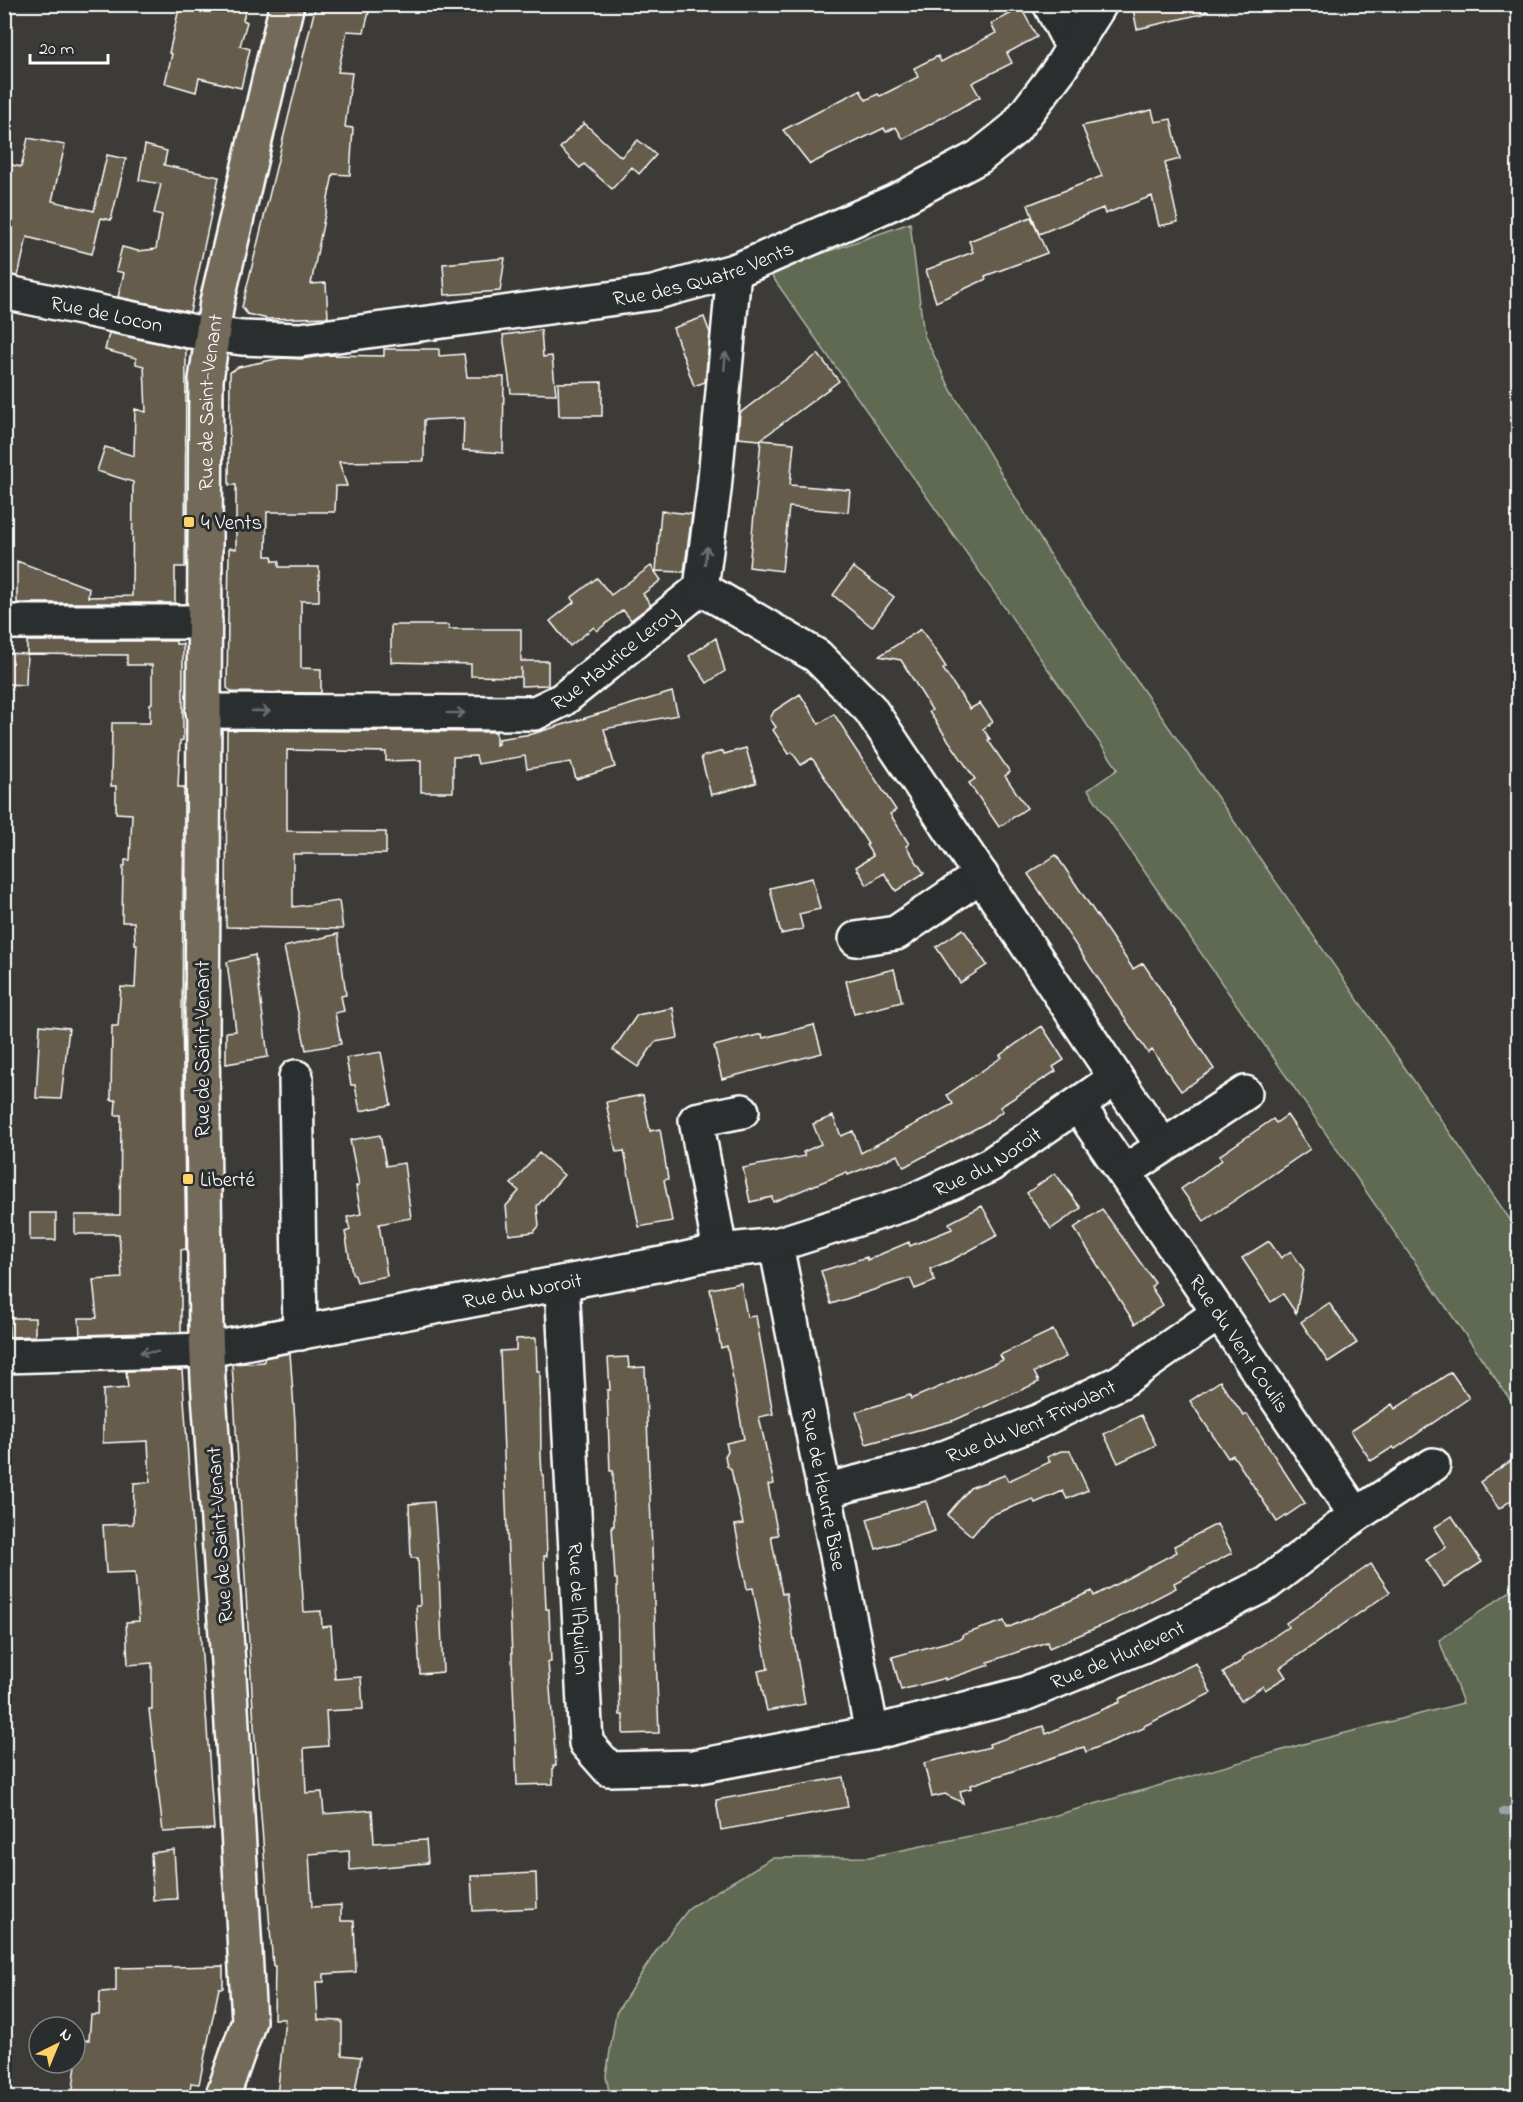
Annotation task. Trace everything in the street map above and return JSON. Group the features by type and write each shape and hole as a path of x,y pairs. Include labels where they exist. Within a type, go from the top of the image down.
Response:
{"main road":[{"name":"Rue de Saint-Venant","path":"222,2097 249,2021 207,1350 202,1041 206,380 211,333 287,4"}],"street":[{"path":"1050,4 1073,48"},
{"name":"Rue des Quatre Vents","path":"211,333 242,338 300,340 653,293 744,267 896,201 979,157 1014,129 1059,70 1100,4"},
{"path":"744,267 701,588 817,656 870,709 1162,1146"},
{"name":"Rue de Locon","path":"4,292 190,331 211,333"},
{"name":"Rue Maurice Leroy","path":"203,711 535,713 562,700 701,588"},
{"path":"4,622 205,622"},
{"path":"856,939 896,933 981,875"},
{"path":"296,1077 300,1333"},
{"name":"Rue du Noroit","path":"4,1356 207,1350 720,1251 776,1245 908,1203 980,1170 1116,1077"},
{"path":"1124,1172 1245,1093"},
{"name":"Rue du Vent Coulis","path":"1078,1105 1356,1515"},
{"path":"720,1251 696,1120 742,1111"},
{"name":"Rue de Heurte Bise","path":"776,1245 872,1733"},
{"name":"Rue de l'Aquilon","path":"562,1283 586,1743 609,1768 694,1767 764,1754"},
{"name":"Rue du Vent Frivolant","path":"824,1491 923,1466 1037,1422 1120,1382 1219,1313"},
{"name":"Rue de Hurlevent","path":"764,1754 872,1733 1024,1694 1140,1647 1266,1584 1356,1515 1433,1465"}],"green space":[{"path":"910,223 924,335 951,390 1053,560 1518,1231 1518,1411 1088,790 1118,769 769,272"},
{"path":"1518,1586 1518,2097 610,2097 606,2076 616,2013 658,1948 690,1907 772,1858 869,1857 1018,1826 1314,1741 1463,1703 1439,1640"}],"building":[{"path":"180,4 247,4 243,20 247,22 240,46 250,49 241,88 199,78 196,92 165,83"},
{"path":"316,4 371,4 364,32 347,31 338,72 352,73 345,127 353,128 350,175 333,174 311,284 326,283 328,317 268,319 247,314 242,307"},
{"path":"1132,4 1206,4 1206,13 1137,29"},
{"path":"1021,8 1037,37 1007,53 1012,63 972,83 980,97 903,139 896,127 886,132 884,128 810,164 783,130 860,90 866,100 878,94 880,96 918,77 914,68 938,56 941,62 996,33 991,24"},
{"path":"1152,110 1155,122 1171,119 1180,159 1165,163 1178,222 1159,226 1152,196 1105,214 1103,208 1039,234 1028,205 1102,176 1082,126"},
{"path":"584,123 621,157 638,140 656,155 639,174 632,167 612,189 584,164 580,168 560,148"},
{"path":"28,138 65,145 52,201 94,211 107,155 126,159 111,220 101,218 92,254 27,237 18,276 4,274 4,163 21,167"},
{"path":"145,145 167,151 164,165 219,177 190,312 118,297 124,273 116,271 122,247 138,251 156,249 162,215 154,213 161,184 139,180"},
{"path":"1031,217 1047,253 985,276 986,279 936,302 926,270 973,252 969,241"},
{"path":"505,258 500,291 445,295 443,264"},
{"path":"704,317 710,333 705,382 694,386 673,328"},
{"path":"541,330 543,357 552,356 556,394 511,393 503,335"},
{"path":"109,333 186,349 185,567 175,567 175,603 17,603 17,561 89,588 88,597 132,596 133,482 97,471 105,447 134,456 135,409 146,412 144,366 136,364 136,358 105,350"},
{"path":"384,349 439,349 439,356 464,354 467,377 504,377 503,453 463,450 464,418 424,420 424,461 339,462 347,486 336,486 335,512 267,512 266,556 272,556 273,561 279,561 279,567 319,567 319,601 301,601 301,668 321,669 321,693 232,692 227,688 229,548 236,549 236,485 229,485 230,372 238,367 281,358 302,359 329,355 384,356"},
{"path":"818,354 839,381 760,440 738,438 740,413"},
{"path":"602,382 602,416 559,416 558,383"},
{"path":"761,440 794,443 790,485 850,490 848,512 789,507 782,571 749,567"},
{"path":"661,511 692,514 684,572 656,571"},
{"path":"651,566 661,580 643,594 651,605 631,620 623,610 597,631 594,627 570,646 550,621 574,602 571,598 597,578 611,595"},
{"path":"853,567 894,597 872,627 833,595"},
{"path":"391,625 449,625 449,629 521,629 521,661 548,661 548,685 521,686 521,677 471,676 471,664 391,662"},
{"path":"921,629 946,667 943,669 970,709 980,703 993,722 983,729 1010,772 1005,776 1027,808 999,827 969,783 975,779 929,712 932,710 901,660 879,656"},
{"path":"716,638 725,671 707,683 689,656"},
{"path":"27,641 176,641 176,644 183,644 183,740 180,741 178,787 184,787 182,1016 186,1249 181,1250 181,1332 80,1335 79,1318 97,1318 93,1280 122,1278 119,1234 75,1234 75,1215 120,1215 121,1115 115,1115 116,1100 111,1100 112,1026 118,1026 121,987 135,988 137,944 135,944 134,922 122,922 123,866 125,866 125,860 130,860 132,814 116,813 116,786 111,786 112,723 150,723 152,665 127,665 127,655 27,654"},
{"path":"4,653 27,654 26,685 4,684"},
{"path":"672,692 678,715 604,729 615,767 576,779 571,762 527,769 525,756 478,764 476,756 453,757 453,792 421,792 421,760 386,761 386,752 287,750 287,831 386,832 386,854 293,854 293,907 339,901 343,929 226,927 227,730 496,732 496,745 498,739 532,734"},
{"path":"800,694 819,724 834,714 896,810 890,814 909,844 906,846 924,873 896,891 884,873 867,885 856,867 873,856 866,845 868,844 812,758 801,765 792,752 789,754 773,730 776,727 770,719 774,711"},
{"path":"746,748 756,783 711,795 701,757"},
{"path":"1056,855 1133,969 1143,963 1214,1069 1181,1091 1152,1050 1148,1053 1028,874"},
{"path":"812,878 820,909 799,914 803,929 781,934 770,888"},
{"path":"963,929 987,965 960,983 936,947"},
{"path":"338,934 346,995 341,996 344,1011 335,1013 341,1044 306,1050 284,947"},
{"path":"255,955 268,1057 226,1064 226,1032 236,1031 227,962"},
{"path":"894,969 902,1002 854,1014 846,981"},
{"path":"673,1008 678,1038 655,1042 638,1067 613,1050 637,1015"},
{"path":"40,1025 69,1028 61,1099 36,1098"},
{"path":"814,1025 822,1053 722,1079 714,1046 762,1034 763,1038"},
{"path":"1042,1026 1064,1060 1053,1067 1056,1071 1000,1107 1003,1111 986,1123 904,1167 898,1155 848,1175 847,1172 773,1202 772,1197 750,1202 743,1168 805,1156 803,1152 821,1144 813,1124 833,1116 841,1136 853,1131 861,1153 953,1104 947,1095"},
{"path":"381,1052 391,1105 360,1111 355,1085 351,1085 346,1058"},
{"path":"643,1095 650,1131 660,1129 668,1179 664,1180 672,1221 639,1227 624,1151 616,1152 606,1102"},
{"path":"1287,1115 1310,1149 1204,1221 1181,1189 1222,1160 1219,1156 1273,1119 1276,1123"},
{"path":"380,1135 386,1166 404,1163 411,1218 379,1224 387,1276 357,1282 352,1273 345,1232 350,1230 347,1217 361,1214 356,1186 359,1185 350,1140"},
{"path":"539,1153 564,1175 537,1206 539,1226 534,1232 509,1235 506,1206 519,1191 511,1184"},
{"path":"1055,1173 1081,1208 1051,1229 1027,1193"},
{"path":"982,1206 998,1235 930,1269 935,1281 915,1289 910,1278 831,1304 821,1271 867,1257 867,1260 909,1242 910,1246 952,1229 949,1223"},
{"path":"1102,1209 1155,1283 1151,1287 1163,1305 1135,1324 1074,1228"},
{"path":"30,1213 56,1213 56,1240 30,1240"},
{"path":"1269,1241 1281,1258 1291,1251 1304,1270 1296,1313 1283,1294 1271,1302 1242,1258"},
{"path":"741,1283 747,1317 756,1316 773,1414 759,1417 774,1484 768,1485 778,1535 771,1536 782,1594 786,1593 805,1704 767,1711 758,1671 768,1669 753,1588 747,1589 735,1525 743,1524 731,1469 727,1466 725,1456 728,1451 726,1443 744,1439 727,1346 721,1348 710,1289"},
{"path":"1329,1303 1357,1343 1328,1362 1301,1322"},
{"path":"8,1318 35,1318 35,1336 9,1337"},
{"path":"1053,1330 1066,1357 1034,1372 1039,1382 955,1420 866,1444 856,1412 910,1395 911,1399 1003,1360 1000,1355"},
{"path":"536,1338 537,1371 540,1371 541,1455 542,1475 544,1475 547,1556 544,1556 546,1609 549,1609 551,1662 548,1662 556,1766 553,1766 553,1784 517,1785 500,1351 516,1350 516,1339"},
{"path":"290,1353 304,1612 321,1611 322,1627 331,1626 335,1679 361,1677 363,1709 326,1711 328,1746 304,1748 306,1793 322,1792 324,1814 372,1810 374,1843 426,1840 428,1863 350,1870 349,1851 309,1854 312,1907 341,1905 341,1921 354,1921 356,1972 324,1974 324,1982 316,1982 318,2020 342,2021 342,2055 361,2057 354,2097 277,2097 285,2019 274,2019 275,1966 273,1966 255,1741 232,1364 264,1362 264,1358"},
{"path":"628,1357 629,1368 645,1367 659,1733 623,1734 623,1715 620,1715 617,1579 615,1579 612,1526 614,1526 613,1471 610,1471 607,1390 610,1390 608,1358"},
{"path":"182,1370 214,1829 163,1832 149,1709 152,1709 152,1663 128,1665 126,1622 139,1621 135,1572 106,1573 103,1525 133,1524 134,1483 150,1482 148,1441 103,1443 103,1390 128,1388 126,1371"},
{"path":"1451,1372 1469,1398 1395,1449 1393,1447 1371,1461 1351,1431 1392,1404 1395,1409"},
{"path":"1220,1381 1244,1416 1247,1414 1305,1503 1277,1522 1233,1455 1228,1458 1190,1401"},
{"path":"1141,1415 1156,1445 1118,1463 1104,1434"},
{"path":"1061,1451 1070,1451 1088,1490 1067,1499 1063,1491 1035,1503 1033,1499 989,1516 972,1536 947,1515 970,1488 1005,1475 1008,1481 1050,1462 1047,1457"},
{"path":"1518,1456 1518,1495 1499,1509 1480,1482"},
{"path":"926,1501 935,1531 876,1549 867,1519"},
{"path":"434,1502 443,1672 420,1674 416,1606 420,1606 418,1558 411,1558 409,1504"},
{"path":"1452,1516 1482,1562 1444,1587 1426,1560 1446,1547 1434,1528"},
{"path":"1217,1524 1232,1553 1174,1583 1176,1588 1110,1622 1049,1648 1047,1642 988,1662 989,1665 945,1680 945,1678 901,1690 892,1657 962,1638 962,1635 1004,1621 1007,1628 1092,1591 1094,1596 1177,1552 1174,1546"},
{"path":"1371,1564 1390,1592 1280,1668 1286,1677 1265,1690 1263,1686 1241,1701 1223,1673 1288,1627 1286,1623"},
{"path":"1196,1663 1211,1693 1144,1728 1086,1752 1084,1747 971,1785 972,1788 960,1791 963,1803 945,1794 932,1797 924,1763 990,1747 989,1744 1043,1726 1046,1734 1120,1702 1119,1699"},
{"path":"843,1777 848,1807 721,1830 716,1800"},
{"path":"174,1850 177,1899 153,1900 151,1853"},
{"path":"536,1873 537,1908 473,1911 471,1876"},
{"path":"223,1966 223,1988 219,1988 199,2084 191,2083 189,2097 72,2097 75,2075 87,2075 87,2040 89,2040 91,2015 99,2015 100,1992 116,1991 116,1968"}],"waterway":[{"path":"1503,1812 1518,1809"}],"place":[{"name":"4 Vents","path":"189,522"},
{"name":"Liberté","path":"188,1179"}]}
